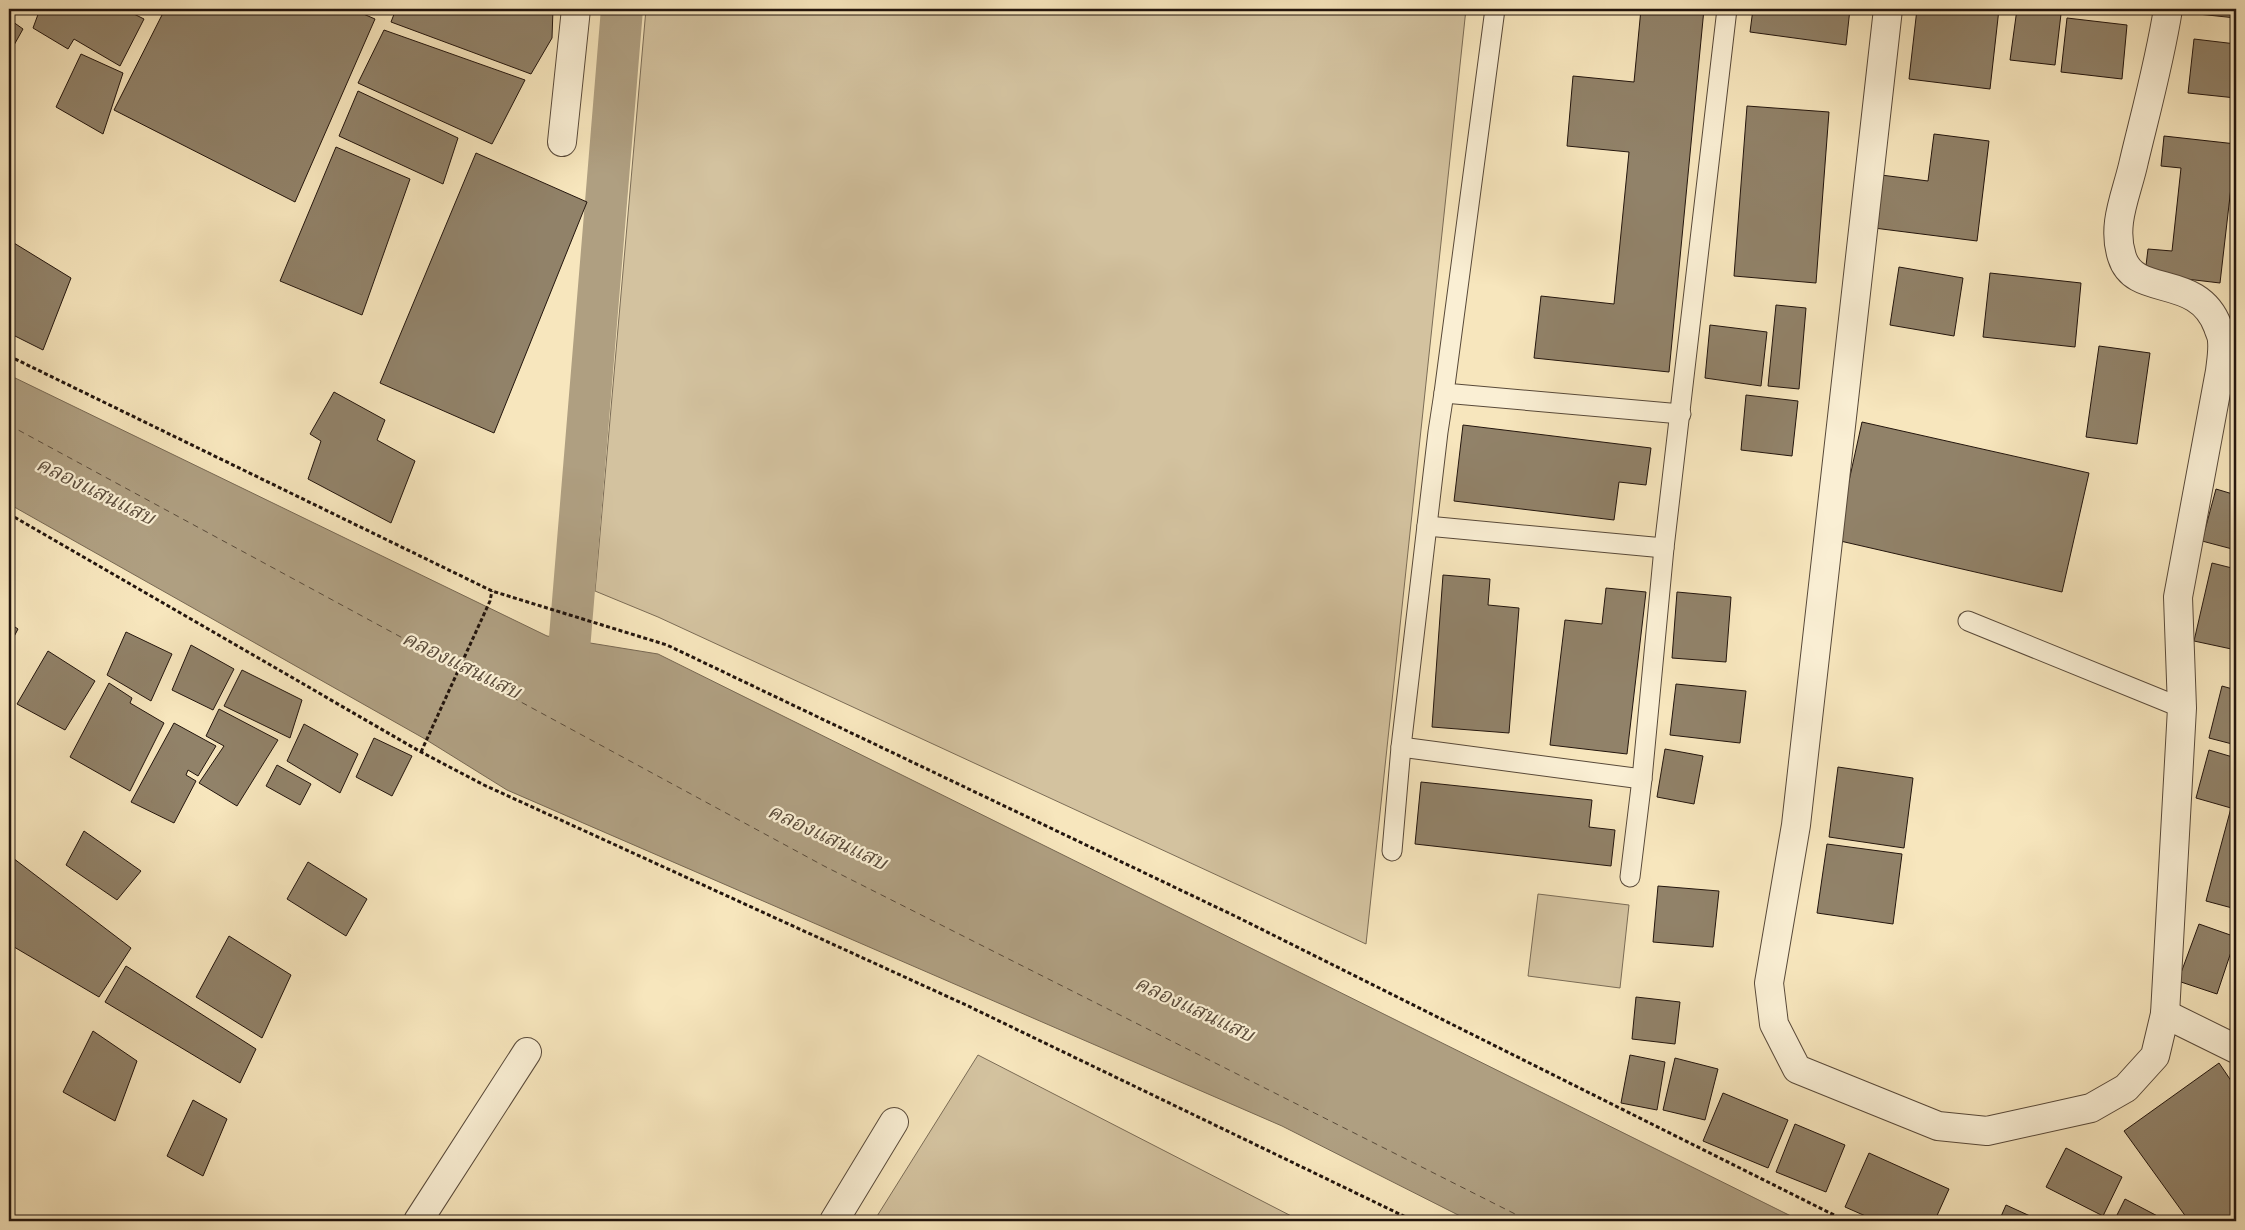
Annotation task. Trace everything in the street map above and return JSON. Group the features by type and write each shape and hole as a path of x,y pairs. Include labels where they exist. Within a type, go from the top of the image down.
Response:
{"street":[{"path":"562,142 576,9"},
{"path":"1888,9 1796,825 1769,983 1774,1024 1797,1069 1938,1126 1987,1131 2091,1108 2126,1088 2154,1056 2165,1014 2182,708 2178,597 2220,371 2222,340 2214,316 2201,301 2185,292 2147,282 2134,276 2126,268 2117,236 2119,218 2131,176 2168,9"},
{"path":"2165,1014 2236,1049"},
{"path":"418,1221 527,1052"},
{"path":"834,1221 894,1122"}],"lane":[{"path":"1392,851 1400,747 1427,526 1495,9"},
{"path":"1630,877 1642,779 1664,548 1727,9"},
{"path":"1444,393 1681,414"},
{"path":"1427,526 1664,548"},
{"path":"1968,621 2182,708"},
{"path":"1400,747 1642,779"}],"path":[{"path":"9,356 492,591 554,612 602,624 666,645 1237,917 1846,1221"},
{"path":"9,514 421,752 495,791 975,1009 1414,1221"},
{"path":"421,752 490,602 492,591"}],"shaded area":[{"path":"646,9 1466,9 1366,944 658,617 595,591"},
{"path":"1538,894 1629,905 1620,988 1528,976"},
{"path":"978,1055 1301,1221 874,1221"}],"water":[{"name":"คลองแสนแสบ","path":"9,375 547,636 658,654 1801,1221 1470,1221 1282,1126 507,790 425,739 9,504"}],"building":[{"path":"40,9 124,9 144,19 120,66 74,39 68,49 33,28"},
{"path":"165,9 352,9 375,19 295,202 114,110"},
{"path":"396,9 553,9 552,38 531,74 391,22"},
{"path":"1641,9 1704,9 1669,372 1534,358 1541,296 1614,304 1629,152 1567,146 1573,76 1634,82"},
{"path":"1753,9 1850,9 1846,45 1750,32"},
{"path":"1917,9 1999,9 1990,89 1909,79"},
{"path":"2017,9 2061,14 2055,65 2010,60"},
{"path":"2198,9 2236,9 2236,18 2198,14"},
{"path":"2067,18 2127,25 2122,79 2061,72"},
{"path":"9,19 23,29 9,54"},
{"path":"384,30 525,80 492,144 358,83"},
{"path":"2194,39 2236,44 2236,98 2188,93"},
{"path":"81,54 123,73 103,134 56,107"},
{"path":"358,91 458,138 443,184 339,136"},
{"path":"1747,106 1829,112 1816,283 1734,276"},
{"path":"1934,134 1989,141 1977,241 1874,228 1881,175 1928,181"},
{"path":"2164,136 2236,144 2220,283 2145,274 2148,249 2172,251 2181,168 2161,166"},
{"path":"336,147 410,179 362,315 280,281"},
{"path":"476,153 587,202 494,433 380,383"},
{"path":"9,240 71,278 43,350 9,333"},
{"path":"1899,267 1963,278 1954,336 1890,325"},
{"path":"1990,273 2081,283 2075,347 1983,337"},
{"path":"1776,305 1806,308 1799,389 1768,386"},
{"path":"1710,325 1767,332 1761,386 1705,378"},
{"path":"2099,346 2150,353 2137,444 2086,437"},
{"path":"334,392 385,420 377,440 415,461 391,523 308,479 321,441 310,434"},
{"path":"1746,395 1798,401 1792,456 1741,450"},
{"path":"1862,422 2089,473 2062,592 1836,540"},
{"path":"1463,425 1651,448 1646,485 1619,482 1614,520 1454,501"},
{"path":"2216,489 2236,495 2236,550 2202,541"},
{"path":"2212,563 2236,569 2236,650 2194,641"},
{"path":"1443,575 1490,579 1488,605 1519,608 1509,733 1432,727"},
{"path":"1606,588 1646,592 1627,754 1550,745 1565,620 1602,624"},
{"path":"1677,592 1731,597 1726,662 1672,658"},
{"path":"9,623 18,629 9,646"},
{"path":"126,632 172,654 151,701 107,675"},
{"path":"191,645 234,669 213,710 172,690"},
{"path":"48,651 95,681 65,730 17,704"},
{"path":"242,670 302,700 290,738 224,706"},
{"path":"109,683 132,698 130,703 164,723 130,791 70,757"},
{"path":"1676,684 1746,691 1740,743 1670,735"},
{"path":"2222,686 2236,690 2236,745 2209,738"},
{"path":"219,709 278,740 237,806 199,783 224,746 206,736"},
{"path":"174,723 216,746 198,776 188,770 186,775 196,781 174,823 131,802"},
{"path":"304,724 358,754 340,793 287,761"},
{"path":"374,738 412,756 392,796 356,777"},
{"path":"1665,749 1703,756 1694,804 1657,797"},
{"path":"2209,750 2236,758 2236,909 2206,901 2231,808 2196,798"},
{"path":"277,765 311,784 300,805 266,786"},
{"path":"1838,767 1913,778 1904,848 1829,837"},
{"path":"1421,782 1592,800 1589,827 1615,830 1611,866 1415,844"},
{"path":"84,831 141,871 117,900 66,865"},
{"path":"1827,844 1902,854 1893,924 1817,913"},
{"path":"9,855 131,948 99,997 9,944"},
{"path":"308,862 367,899 346,936 287,899"},
{"path":"1658,886 1719,891 1713,947 1653,942"},
{"path":"2199,924 2236,937 2217,994 2178,981"},
{"path":"229,936 291,975 262,1038 196,997"},
{"path":"126,966 256,1049 240,1083 105,1002"},
{"path":"1636,997 1680,1002 1675,1044 1632,1039"},
{"path":"93,1031 137,1061 115,1121 63,1092"},
{"path":"1630,1055 1665,1062 1657,1110 1621,1103"},
{"path":"1675,1058 1718,1069 1705,1120 1663,1110"},
{"path":"2219,1063 2236,1088 2236,1221 2189,1221 2124,1131"},
{"path":"1723,1093 1788,1120 1768,1168 1703,1141"},
{"path":"193,1100 227,1119 203,1176 167,1156"},
{"path":"1795,1124 1845,1145 1826,1192 1776,1172"},
{"path":"2066,1148 2122,1177 2103,1216 2046,1187"},
{"path":"1869,1153 1949,1189 1935,1220 1939,1221 1877,1221 1845,1207"},
{"path":"2125,1199 2167,1221 2114,1221"},
{"path":"2006,1205 2041,1221 1999,1221"}],"waterway":[{"path":"565,698 622,9"}],"ferry route":[{"path":"9,425 824,866 1529,1221"}]}
